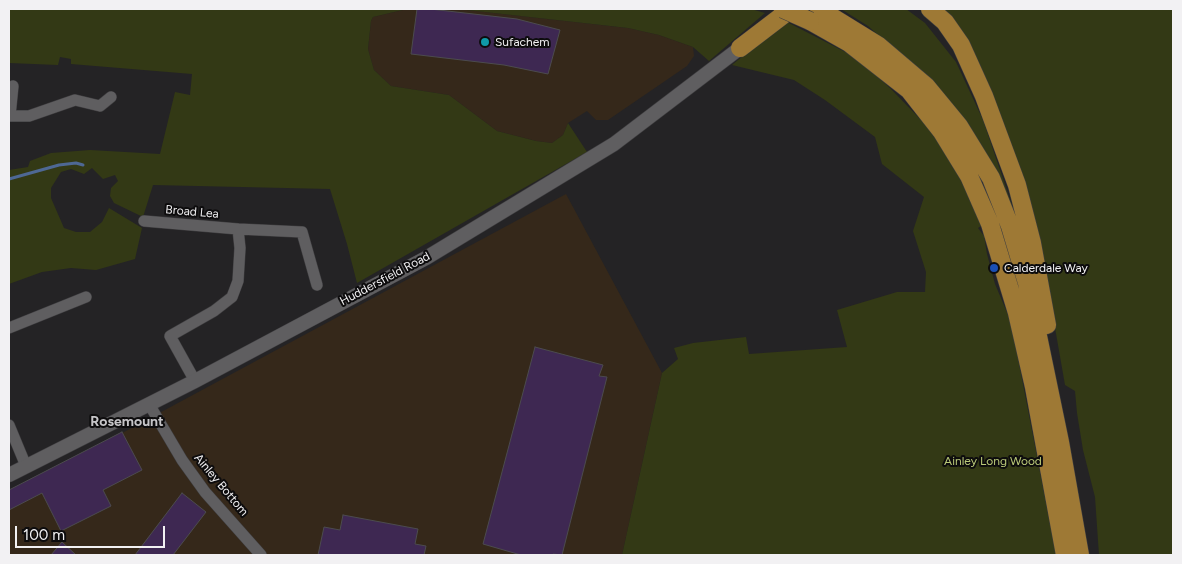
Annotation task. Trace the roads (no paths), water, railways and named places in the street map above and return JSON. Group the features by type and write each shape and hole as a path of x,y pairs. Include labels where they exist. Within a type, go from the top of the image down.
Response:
{"highway":[{"path":"783,9 819,14 879,46 926,86 959,126 991,178 1010,226 1027,283 1060,442 1080,555"},
{"path":"740,48 791,9"},
{"path":"930,9 945,22 961,45 984,96 1017,185 1032,243 1044,305 1054,374 1060,442"},
{"path":"819,14 849,43 909,90 942,132 969,176 990,224 1017,313 1034,387 1065,555"}],"street":[{"name":"Huddersfield Road","path":"9,475 23,460 149,404 195,381 426,258 614,144 740,48"},
{"path":"13,86 9,116 29,116 75,100 100,106 111,97"},
{"name":"Broad Lea","path":"144,221 238,230 302,232 317,285"},
{"path":"195,381 170,336 214,311 232,297 238,281 240,248 238,230"},
{"path":"9,328 86,297"},
{"name":"Ainley Bottom","path":"149,404 164,431 205,492 261,555"},
{"path":"9,425 23,460"},
{"name":"Huddersfield Road","path":"9,459 23,460"}],"waterway":[{"path":"9,179 59,165 76,163 83,165"}],"place":[{"name":"Sufachem","path":"485,42"},
{"name":"Calderdale Way","path":"994,268"}],"district":[{"name":"Rosemount","path":"127,422"}],"park label":[{"name":"Ainley Long Wood","path":"993,461"}]}
